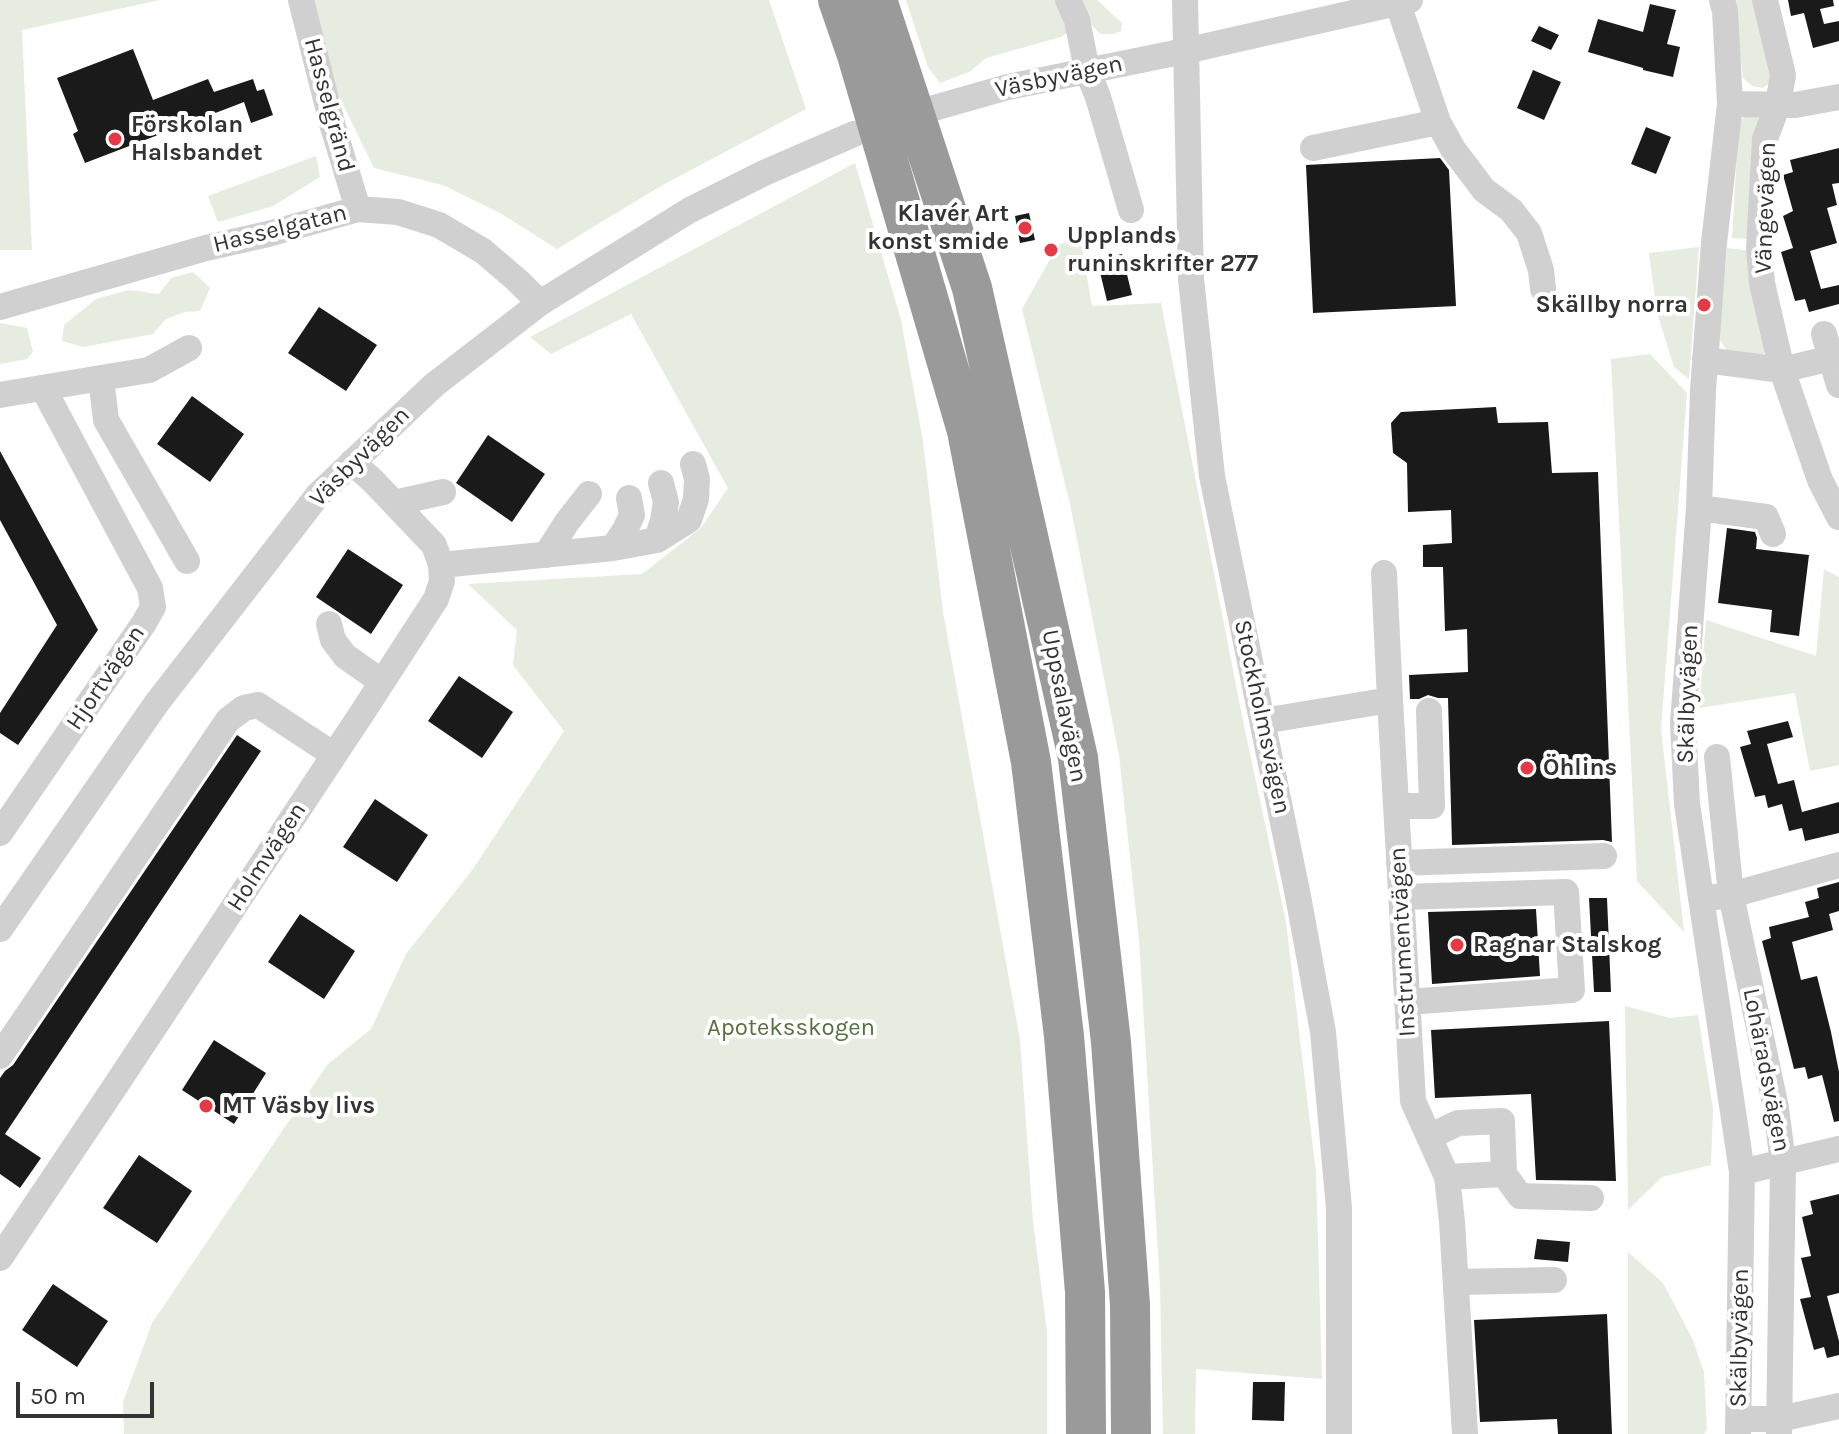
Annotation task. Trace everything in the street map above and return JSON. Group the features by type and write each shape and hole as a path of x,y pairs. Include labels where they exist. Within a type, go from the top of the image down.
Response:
{"highway":[{"name":"Uppsalavägen","path":"838,0 857,55 967,431 1031,762 1064,1036 1084,1277 1086,1434"},
{"name":"Uppsalavägen","path":"877,0 972,288 1078,758 1111,1042 1130,1305 1131,1434"}],"street":[{"name":"Hasselgränd","path":"301,0 333,127 358,209"},
{"path":"1068,0 1077,20 1087,70 1131,210"},
{"name":"Stockholmsvägen","path":"1185,0 1191,279 1211,461 1323,1032 1339,1208 1339,1434"},
{"name":"Skälbyvägen","path":"1722,0 1730,104 1714,243 1705,360 1699,508 1683,723 1687,804 1742,1172 1738,1426"},
{"name":"Vängevägen","path":"1765,0 1783,75 1778,104 1765,139 1759,248 1762,283 1782,370 1820,480 1839,517"},
{"path":"1404,2 1438,122 1453,149 1484,190 1511,210 1529,233 1541,270 1543,289"},
{"name":"Väsbyvägen","path":"934,108 1008,87 1404,2"},
{"path":"1730,104 1795,105 1839,97"},
{"path":"1313,148 1438,122"},
{"name":"Väsbyvägen","path":"0,929 156,704 318,495 434,385 540,303 690,210 764,173 854,134"},
{"name":"Hasselgatan","path":"0,307 206,248 358,209 398,212 439,225 483,251 540,303"},
{"path":"0,395 149,370 189,348"},
{"path":"1705,360 1782,370 1831,349 1839,385"},
{"path":"101,378 106,420 187,561"},
{"name":"Hjortvägen","path":"0,833 153,607 150,588 43,388"},
{"path":"352,462 434,545 441,565 613,548 657,540 689,520 696,499 697,479 693,464"},
{"path":"657,540 666,502 661,483"},
{"path":"394,503 443,492"},
{"path":"546,555 589,494"},
{"path":"613,548 632,515 629,498"},
{"path":"1699,508 1766,517 1773,534"},
{"name":"Holmvägen","path":"0,1258 436,599 442,581 441,565"},
{"name":"Instrumentvägen","path":"1384,573 1399,863 1409,897 1415,1002 1413,1101 1447,1177 1465,1434"},
{"path":"329,624 333,640 345,656 382,682"},
{"path":"1263,721 1390,700"},
{"path":"0,1056 228,720 244,708 258,705 334,755"},
{"path":"1396,806 1432,806 1429,711"},
{"name":"Lohäradsvägen","path":"1717,757 1731,895 1776,1108 1783,1163 1779,1427"},
{"path":"1399,863 1604,856"},
{"path":"1700,899 1731,895 1839,865"},
{"path":"1409,897 1566,892 1572,990 1415,1002"},
{"path":"1429,1137 1458,1123 1502,1121 1504,1174 1520,1196 1591,1198"},
{"path":"1742,1172 1839,1149"},
{"path":"1447,1177 1504,1174"},
{"path":"1456,1282 1554,1280"},
{"path":"1738,1426 1779,1427 1839,1406"}],"green space":[{"path":"0,0 160,0 22,30 32,250 0,250"},
{"path":"309,0 769,0 806,109 659,187 557,249 500,213 443,185 374,168 334,86"},
{"path":"906,0 1058,0 1067,33 986,58 971,71 940,83 928,67"},
{"path":"1082,0 1097,0 1122,23 1121,31 1100,34 1090,23"},
{"path":"1733,0 1757,0 1771,82 1763,88 1752,86 1743,78"},
{"path":"1748,115 1757,116 1762,124 1750,239 1732,238 1739,121"},
{"path":"316,156 320,177 273,206 218,222 208,196"},
{"name":"Apoteksskogen","path":"855,163 901,320 923,441 943,612 1020,1040 1033,1221 1047,1332 1047,1434 124,1434 123,1402 152,1323 327,1065 371,1029 406,954 473,869 564,731 513,665 517,630 468,584 642,574 701,528 728,488 631,314 551,354 530,337"},
{"path":"1080,237 1092,306 1161,303 1286,922 1316,1173 1322,1379 1196,1369 1195,1434 1163,1434 1160,1286 1139,940 1119,755 1070,504 1022,309 1058,245"},
{"path":"1699,247 1689,379 1674,367 1657,313 1649,253"},
{"path":"1727,248 1751,251 1769,339 1764,354 1753,358 1728,352 1719,339"},
{"path":"193,272 210,288 200,311 184,312 166,319 153,334 83,347 62,341 64,325 96,299 129,290 159,294 171,278"},
{"path":"0,323 27,328 33,352 27,359 0,364"},
{"path":"1650,354 1687,393 1661,729 1684,932 1637,881 1611,359"},
{"path":"1824,569 1839,577 1839,765 1810,771 1795,693 1699,708 1706,620 1816,656"},
{"path":"1625,1006 1670,1018 1698,1015 1713,1109 1711,1165 1662,1177 1628,1210"},
{"path":"1628,1252 1663,1283 1692,1338 1704,1372 1707,1430 1704,1434 1628,1434"}],"building":[{"path":"1788,0 1833,0 1834,6 1820,9 1824,24 1839,21 1839,41 1813,48 1804,13 1791,16"},
{"path":"1650,4 1676,10 1667,44 1680,47 1673,77 1588,52 1598,19 1643,32"},
{"path":"1539,26 1559,35 1551,50 1531,41"},
{"path":"133,49 153,100 208,79 214,92 253,79 257,91 264,89 273,115 251,123 244,102 85,163 73,134 78,131 57,78"},
{"path":"1533,70 1561,82 1544,120 1517,108"},
{"path":"1646,127 1671,137 1656,174 1631,164"},
{"path":"1839,148 1839,183 1832,184 1837,205 1827,208 1837,243 1810,251 1821,289 1839,285 1839,304 1809,312 1805,299 1795,301 1781,252 1793,248 1783,216 1793,211 1783,175 1793,172 1790,160"},
{"path":"1440,158 1449,170 1456,306 1313,313 1306,165"},
{"name":"Klavér Art konst smide","path":"1029,213 1035,240 1020,243 1015,216"},
{"path":"1122,254 1132,295 1107,301 1097,260"},
{"path":"319,307 377,345 346,391 288,353"},
{"path":"192,396 244,434 210,482 157,444"},
{"path":"1496,407 1498,423 1548,422 1552,473 1598,472 1612,842 1452,845 1448,698 1428,695 1410,699 1409,675 1468,672 1467,629 1445,631 1443,567 1423,567 1423,545 1452,543 1451,510 1408,512 1407,463 1393,453 1391,423 1401,412"},
{"path":"488,435 545,474 512,522 456,483"},
{"path":"0,451 98,630 18,745 0,733 0,713 57,625 0,520"},
{"path":"1727,528 1755,532 1756,549 1809,555 1799,636 1770,632 1772,610 1718,603"},
{"path":"348,549 403,585 371,634 316,597"},
{"path":"459,676 513,712 482,758 428,721"},
{"path":"1788,721 1793,737 1767,744 1778,784 1794,780 1802,812 1839,802 1839,833 1805,841 1802,828 1789,831 1782,804 1768,808 1765,795 1755,797 1740,747 1751,744 1747,731"},
{"path":"237,735 261,751 5,1134 41,1158 20,1188 0,1174 0,1078 13,1065"},
{"path":"375,799 428,835 397,882 343,847"},
{"path":"1839,882 1839,911 1829,914 1833,930 1792,942 1801,980 1817,976 1831,1032 1839,1072 1839,1121 1834,1122 1822,1075 1808,1079 1805,1067 1794,1069 1762,941 1771,938 1769,927 1809,917 1805,902 1819,898 1817,888"},
{"path":"1589,898 1607,898 1611,992 1594,992"},
{"path":"1536,909 1540,976 1432,984 1428,912"},
{"path":"300,914 355,951 324,999 268,962"},
{"path":"1609,1021 1616,1181 1536,1180 1531,1094 1435,1098 1431,1030"},
{"path":"214,1040 266,1073 234,1124 182,1090"},
{"path":"139,1155 192,1191 157,1243 103,1208"},
{"path":"1839,1194 1839,1293 1827,1296 1839,1341 1839,1355 1827,1358 1824,1347 1814,1350 1800,1299 1811,1297 1801,1258 1811,1256 1802,1217 1813,1214 1810,1201"},
{"path":"1537,1239 1570,1242 1568,1262 1534,1259"},
{"path":"53,1284 108,1321 77,1367 22,1330"},
{"path":"1607,1314 1612,1434 1558,1434 1557,1419 1480,1422 1474,1320"},
{"path":"1253,1382 1285,1382 1284,1421 1252,1420"}],"place":[{"name":"Förskolan Halsbandet","path":"115,139"},
{"name":"Klavér Art konst smide","path":"1025,228"},
{"name":"Upplands runinskrifter 277","path":"1051,250"},
{"name":"Skällby norra","path":"1704,305"},
{"name":"Öhlins","path":"1527,768"},
{"name":"Ragnar Stalskog","path":"1457,945"},
{"name":"MT Väsby livs","path":"206,1106"}]}
